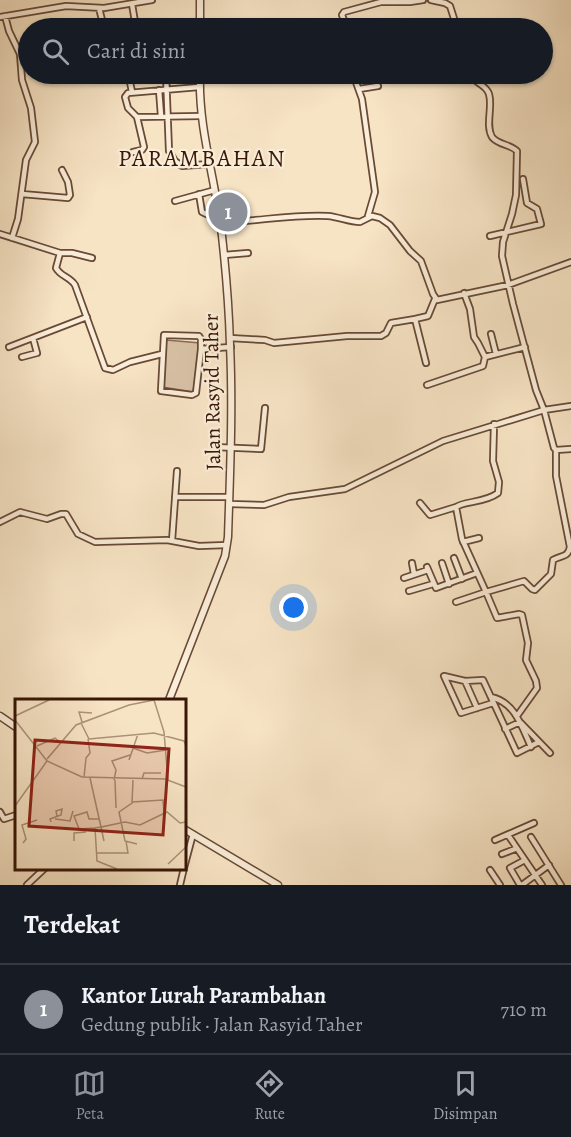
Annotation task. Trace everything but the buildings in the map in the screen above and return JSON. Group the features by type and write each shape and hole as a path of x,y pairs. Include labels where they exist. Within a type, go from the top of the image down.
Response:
{"street":[{"path":"18,47 3,16 66,6 99,8 152,0"},
{"path":"200,0 200,18"},
{"path":"343,18 344,12 381,2 410,3 423,0"},
{"path":"431,0 450,6 454,18"},
{"path":"132,4 134,18"},
{"path":"99,8 102,18"},
{"path":"12,238 22,194 26,160 36,142 31,108 23,84"},
{"path":"130,84 132,92"},
{"path":"167,84 168,148 179,165 186,167 209,164"},
{"name":"Jalan Rasyid Taher","path":"168,699 227,545 231,347 219,213 209,164 199,84"},
{"path":"357,84 368,133 375,192 368,216"},
{"path":"456,602 524,581 535,590 551,574 553,560 566,556 569,550 556,476 556,450 550,439 544,410 508,285 502,249 516,195 517,151 492,137 490,95 480,84"},
{"path":"359,89 378,86"},
{"path":"133,152 142,150 144,147 137,117 125,101 126,95 132,92 199,87"},
{"path":"159,90 161,116"},
{"path":"137,117 202,116"},
{"path":"22,194 68,198 70,195 68,182 62,170"},
{"path":"490,236 541,223 537,209 527,203 523,179"},
{"path":"175,201 215,190"},
{"path":"199,194 202,212 219,213"},
{"path":"220,222 329,216 360,222 368,216 376,216 384,220 419,258 435,299 428,316 391,323 387,333 381,336 274,343 266,340 230,338"},
{"path":"0,234 60,253 72,253 92,258"},
{"path":"60,253 56,268 74,282 107,370 162,354"},
{"path":"224,255 248,254"},
{"path":"435,299 440,300 508,285 571,262"},
{"path":"427,385 484,366 484,357 474,337 470,309 464,293"},
{"path":"9,347 87,317"},
{"path":"415,319 426,363"},
{"path":"165,334 199,336 201,349 196,392 193,395 162,391 162,354 165,334"},
{"path":"491,334 496,354"},
{"path":"22,357 37,353 33,338"},
{"path":"201,349 231,347"},
{"path":"484,357 525,347"},
{"path":"175,497 229,500 262,505 289,497 345,489 443,441 544,410 571,406"},
{"path":"214,447 261,449 265,408"},
{"path":"420,503 430,515 498,493 499,482 493,461 494,424"},
{"path":"556,450 571,449"},
{"path":"172,541 177,471"},
{"path":"456,507 463,542 496,618 519,614 523,618 528,643 526,660 537,688 517,716"},
{"path":"0,522 20,512 47,519 63,514 67,515 78,534 95,542 172,541 199,546 227,545"},
{"path":"463,542 479,538"},
{"path":"454,558 462,579"},
{"path":"412,563 414,574"},
{"path":"442,563 449,584"},
{"path":"404,578 427,568 436,588 477,573"},
{"path":"409,591 433,584"},
{"path":"531,747 517,716 503,702 492,700 477,708 460,712 444,676 465,681 482,680 492,700 505,729 517,753 531,747 539,742"},
{"path":"465,681 477,708"},
{"path":"505,729 520,722"},
{"path":"520,722 550,753"},
{"path":"0,812 4,819 15,815"},
{"path":"495,840 534,823"},
{"path":"186,830 278,885"},
{"path":"186,860 193,834"},
{"path":"508,835 523,861 542,885"},
{"path":"531,837 561,885"},
{"path":"502,854 515,849"},
{"path":"523,861 510,868 521,885 549,865"},
{"path":"27,885 42,870"},
{"path":"180,885 184,870"},
{"path":"490,870 500,885"}],"shaded area":[{"path":"166,340 200,343 193,392 162,387"}],"place":[{"name":"Kantor Lurah Parambahan","path":"228,212"}],"district":[{"name":"PARAMBAHAN","path":"202,158"}]}
